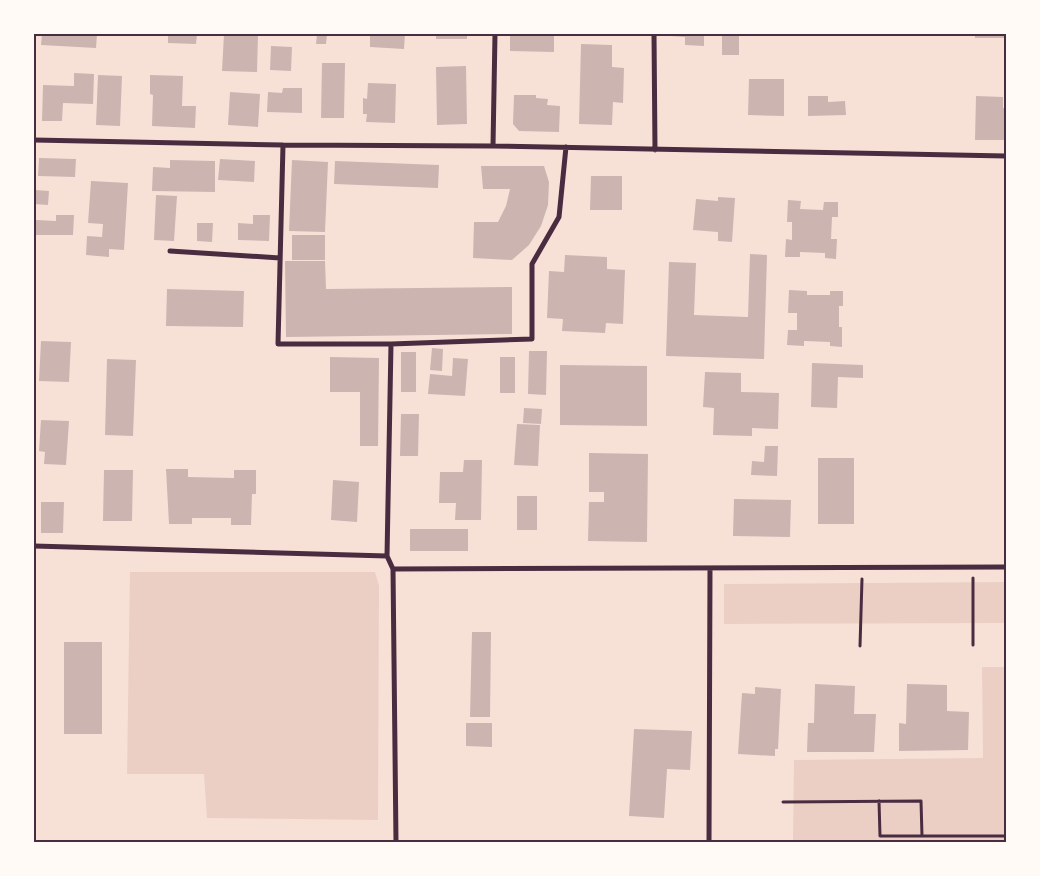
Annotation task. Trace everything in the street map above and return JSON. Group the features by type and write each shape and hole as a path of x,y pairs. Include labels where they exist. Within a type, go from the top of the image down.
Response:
{"street":[{"path":"493,146 495,34"},
{"path":"654,34 654,150"},
{"path":"34,140 283,145 566,147 1006,156"},
{"path":"283,145 278,344 391,344 532,340 532,264 559,218 566,147"},
{"path":"170,251 280,258"},
{"path":"391,344 386,556 393,569 396,842"},
{"path":"34,546 386,556"},
{"path":"393,569 863,569 1006,567"},
{"path":"709,842 710,569"}],"path":[{"path":"973,567 973,645"},
{"path":"860,646 863,569"},
{"path":"879,801 880,836 1006,836"},
{"path":"783,802 921,801 922,836"}],"shaded area":[{"path":"130,572 375,572 379,586 378,820 207,818 204,774 127,774"},
{"path":"1006,582 1006,623 724,624 724,584"},
{"path":"982,667 1006,667 1006,842 793,842 794,760 983,758"}],"building":[{"path":"42,34 97,34 96,48 41,45"},
{"path":"168,34 197,34 196,44 168,43"},
{"path":"224,34 258,34 257,72 222,71"},
{"path":"317,34 327,34 326,44 316,44"},
{"path":"370,34 405,34 404,49 370,47"},
{"path":"436,34 467,34 467,39 436,39"},
{"path":"510,34 554,34 554,52 510,51"},
{"path":"670,34 704,34 704,46 685,45 685,37 670,36"},
{"path":"722,34 739,34 739,55 722,55"},
{"path":"975,34 1005,34 1005,38 975,38"},
{"path":"581,44 612,45 612,67 624,68 623,103 613,102 612,125 579,124"},
{"path":"271,46 292,47 291,71 270,70"},
{"path":"322,63 345,63 344,118 321,118"},
{"path":"466,66 467,124 437,125 436,67"},
{"path":"74,73 94,74 93,104 63,103 62,121 42,121 43,85 74,86"},
{"path":"98,75 122,76 120,126 96,125"},
{"path":"150,75 183,76 182,106 196,106 195,128 152,126 153,95 150,94"},
{"path":"749,79 784,79 784,116 748,115"},
{"path":"368,83 396,84 395,123 366,122 367,114 363,114 363,98 367,99"},
{"path":"283,88 302,88 302,113 267,112 268,92 282,93"},
{"path":"230,92 260,94 258,127 228,125"},
{"path":"514,95 536,95 536,98 548,99 547,105 560,106 559,132 519,131 513,124"},
{"path":"808,96 828,96 828,102 845,101 846,115 808,116"},
{"path":"976,96 1003,97 1003,108 1006,108 1006,140 975,140"},
{"path":"39,158 76,159 75,177 38,176"},
{"path":"220,159 255,161 254,182 218,180"},
{"path":"170,160 215,161 215,192 152,191 153,167 170,168"},
{"path":"292,160 328,162 325,232 289,231"},
{"path":"335,161 439,165 438,188 334,184"},
{"path":"481,166 544,166 549,182 548,205 541,226 529,245 512,260 473,258 474,222 498,222 506,206 510,189 483,189"},
{"path":"591,176 622,176 622,210 590,210"},
{"path":"91,181 128,183 124,250 109,249 109,257 86,255 87,236 102,237 103,224 88,223"},
{"path":"35,190 49,191 48,205 34,204"},
{"path":"156,195 177,196 174,241 154,240"},
{"path":"718,197 735,198 732,242 718,241 718,232 693,230 696,199 718,201"},
{"path":"788,200 801,201 800,209 823,210 824,202 838,202 838,217 832,217 831,239 837,239 836,259 825,258 825,253 800,252 800,257 785,257 786,239 792,240 792,222 787,222"},
{"path":"56,215 74,215 73,235 36,235 36,220 56,221"},
{"path":"253,215 270,215 269,241 238,240 238,223 253,224"},
{"path":"197,223 213,223 212,242 197,241"},
{"path":"292,235 325,235 325,260 292,260"},
{"path":"750,254 767,255 764,359 666,356 669,262 696,263 694,315 748,317"},
{"path":"565,255 607,257 607,269 625,270 623,324 606,323 605,333 562,331 563,319 547,318 549,271 564,272"},
{"path":"285,261 325,261 326,289 512,287 512,334 286,337"},
{"path":"167,289 244,291 243,327 166,326"},
{"path":"789,290 807,291 807,295 830,295 830,291 843,291 843,306 839,306 839,327 842,327 842,347 830,346 830,342 804,341 804,346 787,345 788,330 797,330 797,313 788,313"},
{"path":"41,341 71,342 69,382 39,381"},
{"path":"432,348 443,349 442,371 430,370"},
{"path":"529,351 547,351 546,395 528,394"},
{"path":"401,352 416,352 416,392 401,392"},
{"path":"330,357 379,358 378,446 360,446 360,392 330,392"},
{"path":"500,357 515,357 515,393 500,393"},
{"path":"453,358 468,359 465,396 428,394 430,374 452,376"},
{"path":"107,359 136,360 133,436 105,435"},
{"path":"812,363 863,365 863,378 838,377 837,408 811,407"},
{"path":"560,365 647,366 647,426 560,425"},
{"path":"705,372 741,373 741,392 779,393 778,429 752,428 752,436 713,435 714,408 703,407"},
{"path":"524,408 542,409 541,424 523,423"},
{"path":"401,414 419,414 418,456 400,456"},
{"path":"41,420 69,421 66,465 44,464 45,452 39,451"},
{"path":"517,424 540,425 538,466 514,465"},
{"path":"765,446 778,446 777,476 751,475 752,461 764,462"},
{"path":"589,453 648,454 647,542 588,541 589,502 604,502 604,492 589,492"},
{"path":"818,458 854,458 854,524 818,524"},
{"path":"464,460 482,460 481,520 455,520 456,503 439,503 440,472 463,472"},
{"path":"166,469 188,469 188,477 234,478 234,470 256,470 256,494 252,494 251,525 231,525 231,518 192,518 192,524 169,524"},
{"path":"104,470 133,470 132,521 103,521"},
{"path":"333,480 359,482 357,522 331,520"},
{"path":"517,496 537,496 537,530 517,530"},
{"path":"734,499 791,500 790,537 733,536"},
{"path":"41,502 64,502 63,533 41,533"},
{"path":"410,529 468,529 468,551 410,551"},
{"path":"472,632 491,632 490,717 470,717"},
{"path":"64,642 102,642 102,734 64,734"},
{"path":"815,684 855,686 854,714 876,714 874,752 807,752 808,723 814,723"},
{"path":"907,684 947,685 947,711 969,712 968,750 899,751 899,723 906,724"},
{"path":"755,687 781,689 778,749 775,749 775,756 738,754 742,693 755,694"},
{"path":"466,723 492,723 492,747 466,746"},
{"path":"634,729 692,731 690,770 667,769 664,818 629,816"}]}
